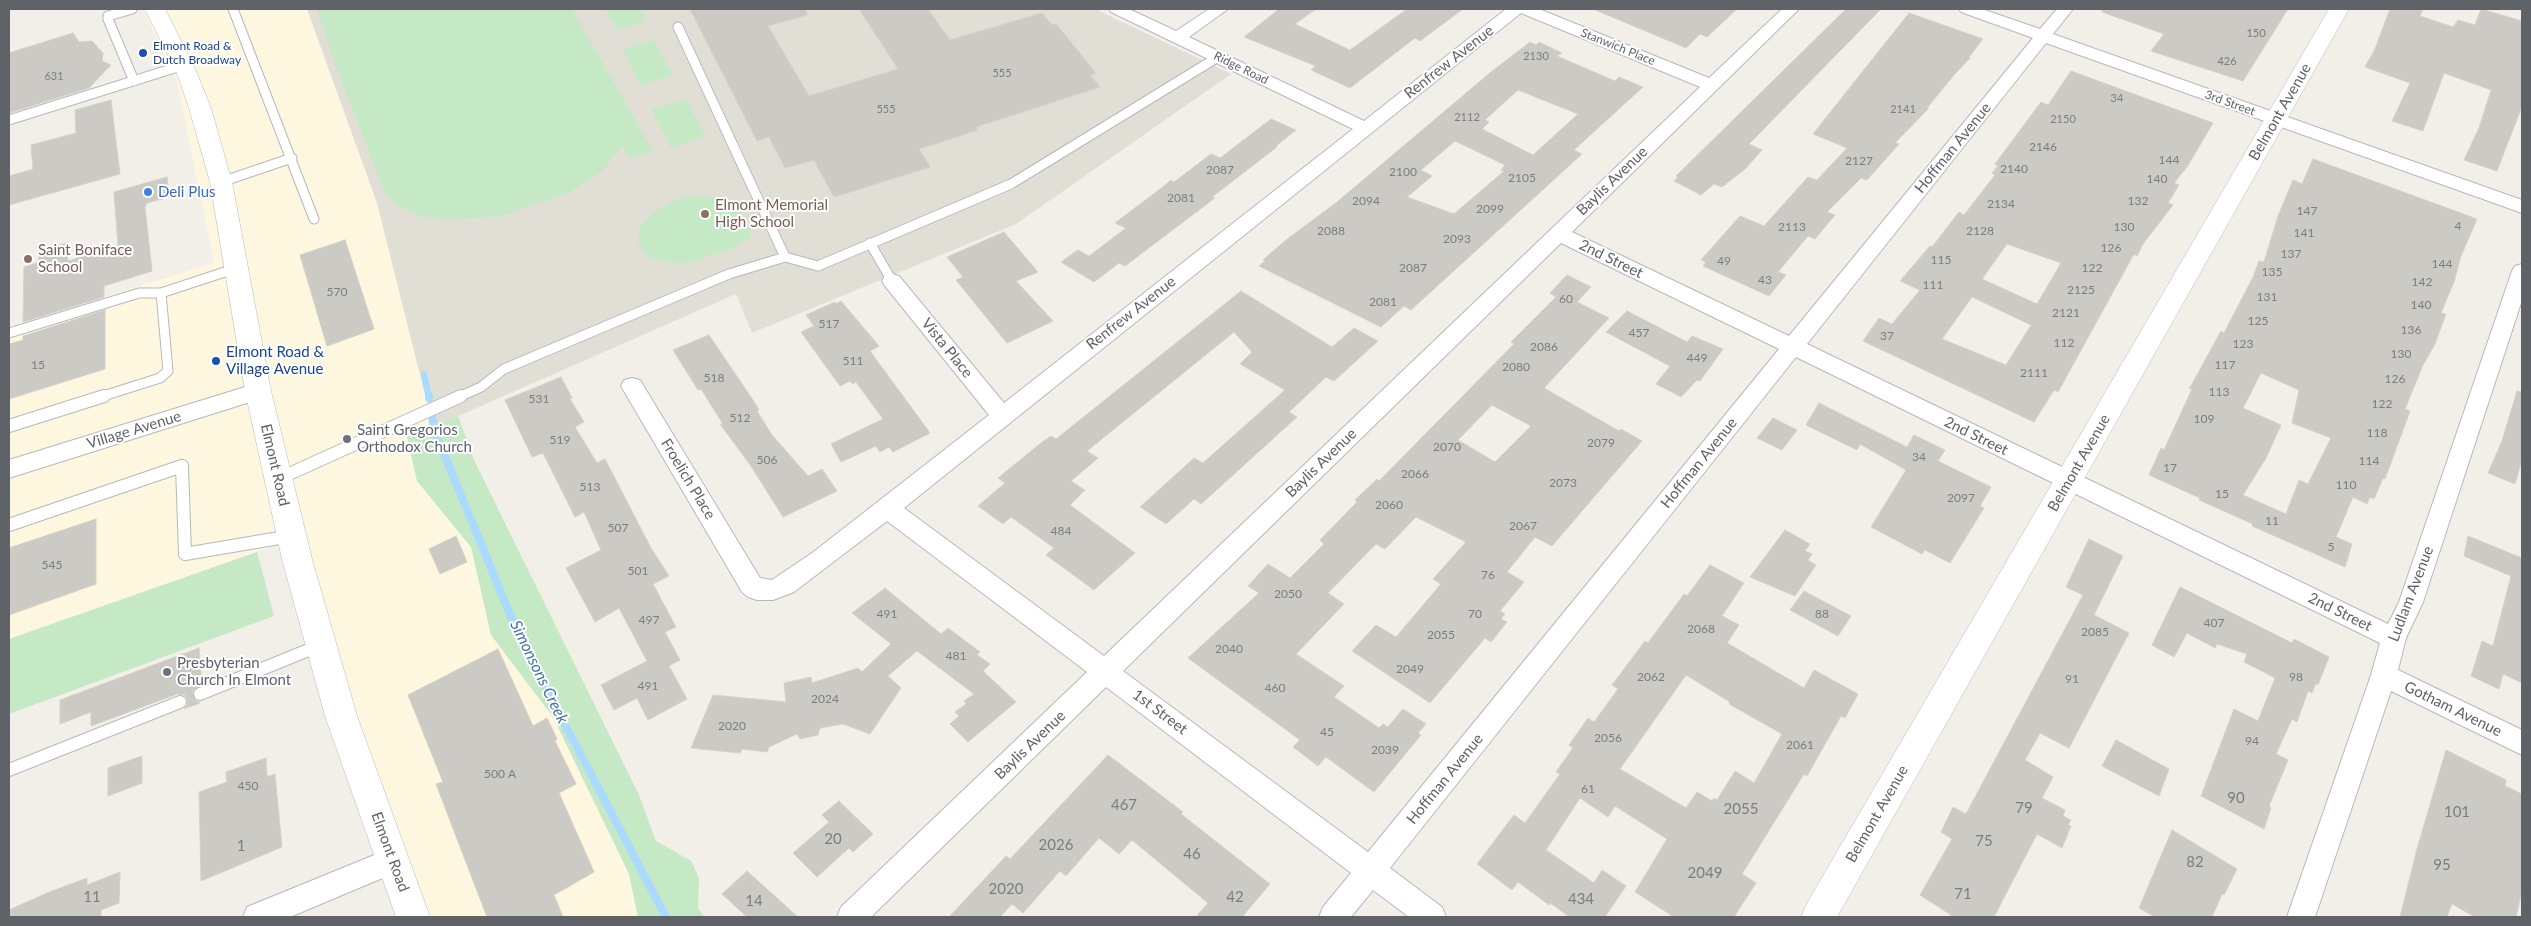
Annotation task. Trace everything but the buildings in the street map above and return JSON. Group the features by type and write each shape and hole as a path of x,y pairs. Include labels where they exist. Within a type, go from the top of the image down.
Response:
{"street":[{"name":"Elmont Road","path":"155,9 184,66 200,108 220,182 258,391 291,536 341,716 413,917"},
{"name":"Ridge Road","path":"1117,9 1365,128"},
{"path":"1177,38 1220,9"},
{"name":"Renfrew Avenue","path":"744,573 757,590 765,592 785,585 887,508 1516,9"},
{"name":"Stanwich Place","path":"1525,9 1712,86"},
{"name":"Baylis Avenue","path":"852,917 1791,9"},
{"name":"3rd Street","path":"1967,9 2522,207"},
{"name":"Hoffman Avenue","path":"1334,917 2065,9"},
{"name":"Belmont Avenue","path":"1818,917 2339,9"},
{"name":"2nd Street","path":"1558,233 2394,638"},
{"name":"Ludlam Avenue","path":"2301,917 2384,675 2394,638 2411,602 2521,280"},
{"name":"Vista Place","path":"892,281 1002,415"},
{"name":"Froelich Place","path":"632,386 744,573"},
{"name":"Village Avenue","path":"9,469 258,391"},
{"name":"1st Street","path":"887,508 1432,917"},
{"name":"Gotham Avenue","path":"2384,675 2522,743"},
{"path":"257,917 394,860"}],"lane":[{"path":"132,9 108,16 108,19 134,81"},
{"path":"233,9 314,219"},
{"path":"678,27 785,257"},
{"path":"278,479 481,387 504,369 728,274 785,257 818,266 1011,184 1218,57"},
{"path":"9,120 184,66"},
{"path":"220,182 292,158"},
{"path":"870,243 892,281"},
{"path":"9,332 139,293 161,293 237,268"},
{"path":"9,426 160,378 168,371 161,293"},
{"path":"9,526 182,466 185,554 291,536"},
{"path":"200,694 321,645"},
{"path":"9,770 180,702"}],"shaded area":[{"path":"143,9 307,9 377,203 433,427 407,438 417,481 471,547 491,635 553,717 629,874 638,917 416,917 337,713 289,539 9,639 9,326 214,263 177,81"},
{"name":"Elmont Memorial High School","path":"307,9 1095,9 1231,74 1016,224 752,333 736,294 433,427 377,203"}],"green space":[{"path":"317,9 572,9 653,151 630,158 622,146 603,170 585,183 567,193 504,215 453,220 419,216 395,204 386,195 336,67"},
{"path":"606,9 641,9 647,21 617,30"},
{"path":"654,40 673,75 640,85 623,49"},
{"path":"686,99 705,136 671,148 651,109"},
{"path":"703,195 725,200 740,208 751,232 749,238 734,248 689,263 671,263 648,257 638,243 639,228 654,212 676,199"},
{"path":"458,416 473,458 639,795 656,841 691,861 699,878 698,908 704,917 638,917 629,874 553,717 491,635 471,547 417,481 407,437"},
{"path":"257,552 274,616 9,714 9,639"}],"waterway":[{"path":"424,374 429,397"},
{"name":"Simonsons Creek","path":"432,417 435,432 521,641 666,917"}],"place":[{"name":"Elmont Road & Dutch Broadway","path":"143,53"},
{"name":"Deli Plus","path":"148,192"},
{"name":"Elmont Memorial High School","path":"705,214"},
{"name":"Saint Boniface School","path":"28,259"},
{"name":"Elmont Road & Village Avenue","path":"216,361"},
{"name":"Saint Gregorios Orthodox Church","path":"347,439"},
{"name":"Presbyterian Church In Elmont","path":"167,672"}]}
